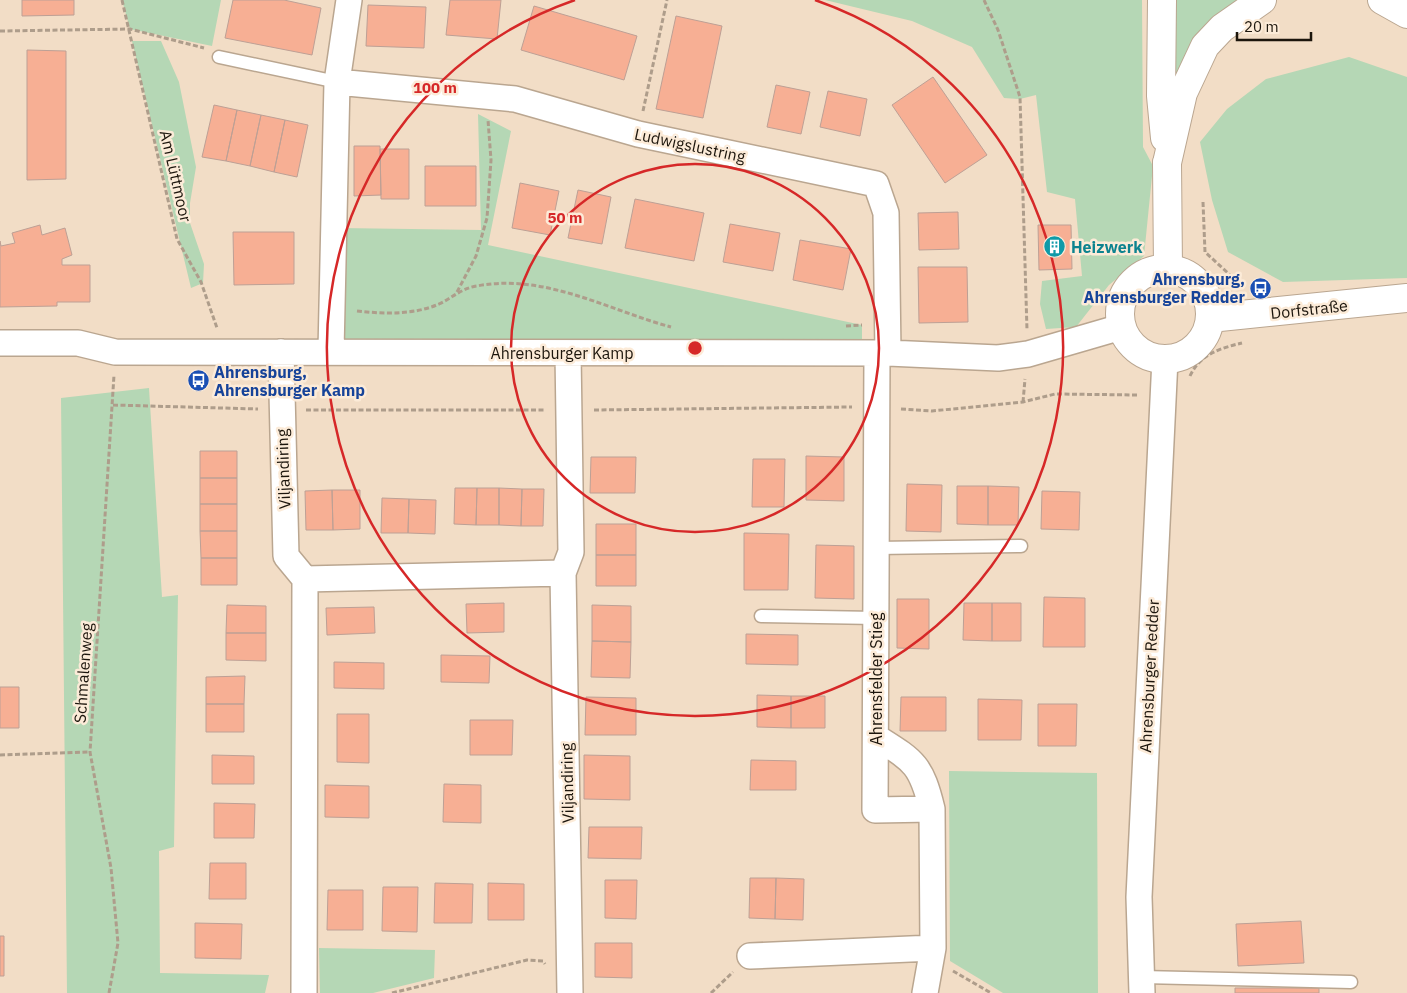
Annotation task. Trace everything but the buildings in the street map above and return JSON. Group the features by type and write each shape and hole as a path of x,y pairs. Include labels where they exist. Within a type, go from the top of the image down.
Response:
{"street":[{"path":"332,351 337,82 349,0"},
{"path":"1162,0 1161,96 1167,163 1168,268"},
{"path":"1167,163 1183,93 1205,46 1222,28 1262,0"},
{"path":"1382,0 1407,14"},
{"name":"Ludwigslustring","path":"337,82 515,99 638,134 876,184 886,213 888,320 882,353"},
{"path":"1168,268 1185,273 1200,284 1208,300 1210,318 1207,331 1190,352 1165,360 1151,357 1138,351 1128,340 1121,327 1120,306 1129,285 1140,276 1153,270 1168,268"},
{"name":"Dorfstraße","path":"1210,318 1407,298"},
{"name":"Ahrensburger Kamp","path":"0,343 78,343 114,352 882,353 998,358 1028,354 1121,327"},
{"name":"Viljandiring","path":"281,352 286,556 305,579"},
{"name":"Viljandiring","path":"568,353 571,552 563,573 570,993"},
{"name":"Ahrensfelder Stieg","path":"882,353 876,407 876,810 932,810"},
{"name":"Ahrensburger Redder","path":"1142,985 1139,897 1165,360"},
{"path":"304,993 305,579 563,573"},
{"path":"876,737 910,759 925,781 932,810 931,957 925,993"},
{"path":"750,956 931,957"}],"lane":[{"path":"219,57 337,82"},
{"path":"876,548 1021,546"},
{"path":"761,616 876,618"},
{"path":"1142,985 1351,982"}],"path":[{"name":"Am Lüttmoor","path":"122,0 177,239 201,282 217,326 219,352"},
{"path":"638,134 667,0"},
{"path":"984,0 998,30 1020,97 1028,354"},
{"path":"0,31 130,29 217,51 219,57"},
{"path":"457,292 476,256 487,218 491,160 488,126 489,97"},
{"path":"1189,379 1193,370 1203,358 1219,349 1245,342 1241,285 1205,252 1204,202"},
{"path":"332,308 392,313 416,311 439,304 457,292 476,286 508,284 553,289 607,304 678,328"},
{"path":"842,326 888,320"},
{"name":"Schmalenweg","path":"109,993 118,943 111,868 90,752 113,405 114,352"},
{"path":"113,405 282,410 876,407 932,411 1023,402 1055,394 1163,396"},
{"path":"0,755 90,752"},
{"path":"710,993 750,956"},
{"path":"931,957 991,993"},
{"path":"392,993 527,960 543,961 549,969"}],"green space":[{"path":"122,0 221,0 212,46 130,29"},
{"path":"825,0 1142,0 1143,147 1153,166 1144,256 1109,285 1076,327 1046,329 1040,304 1042,281 1082,276 1075,199 1047,192 1036,95 1020,99 1004,98 972,47 912,21"},
{"path":"1175,0 1237,0 1208,23 1175,78"},
{"path":"132,41 161,41 179,82 196,167 190,203 190,223 204,264 203,283 191,288"},
{"path":"1349,57 1407,77 1407,278 1283,282 1228,252 1212,200 1200,142 1227,109 1266,79"},
{"path":"478,114 511,131 488,245 862,325 862,345 338,342 340,228 481,230"},
{"path":"149,388 162,597 178,595 174,847 159,851 160,973 269,975 265,993 67,993 61,398"},
{"path":"949,771 1097,773 1098,993 1003,993 950,961"},
{"path":"319,948 435,950 434,978 373,993 320,993"}],"place":[{"name":"Heizwerk","path":"1055,247"},
{"name":"Ahrensburg, Ahrensburger Redder","path":"1261,288"},
{"name":"Ahrensburg, Ahrensburger Kamp","path":"198,381"}]}
